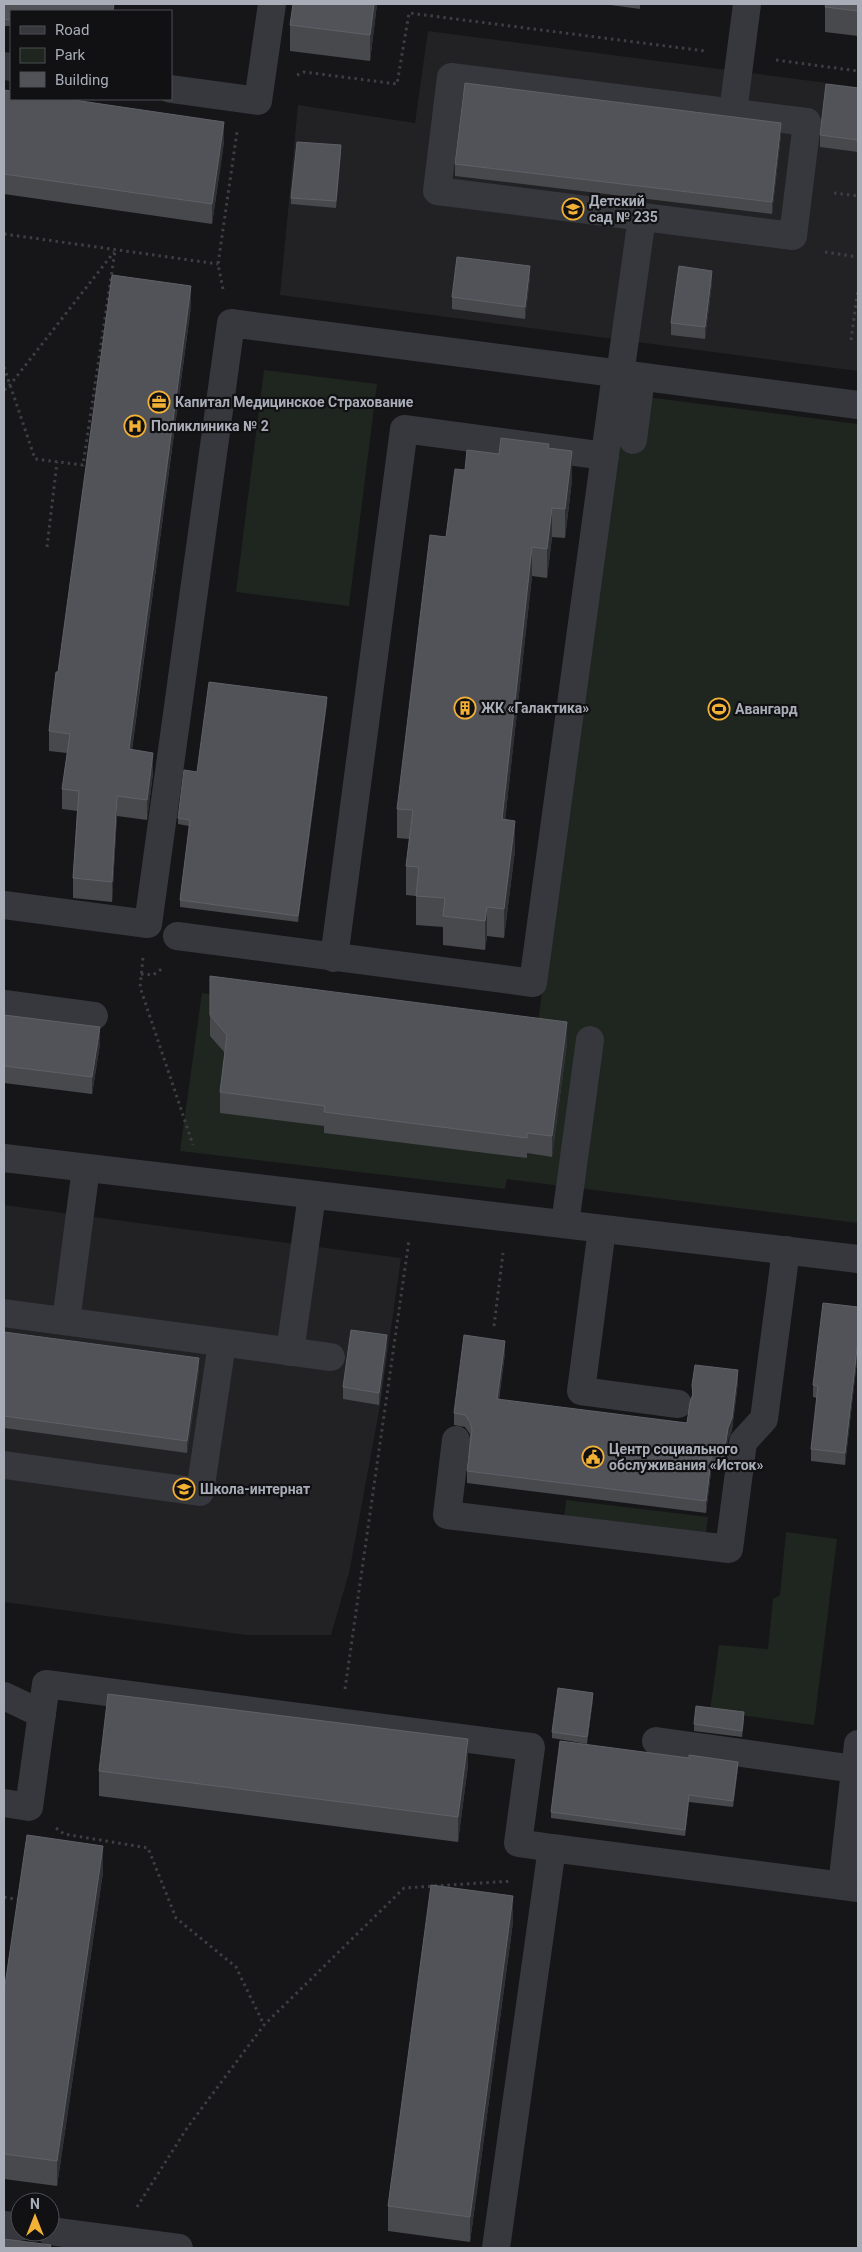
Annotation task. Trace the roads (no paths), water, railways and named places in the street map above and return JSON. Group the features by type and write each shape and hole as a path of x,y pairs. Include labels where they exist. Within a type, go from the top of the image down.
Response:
{"lane":[{"path":"172,89 258,102 272,4"},
{"path":"733,112 746,4"},
{"path":"451,77 733,112 807,122 793,236 437,191 451,77"},
{"path":"177,936 533,983 605,456 626,376 642,217"},
{"path":"4,904 148,924 231,324 858,405"},
{"path":"626,376 633,440"},
{"path":"334,958 404,429 605,456"},
{"path":"4,1004 94,1016"},
{"path":"565,1224 590,1040"},
{"path":"4,1158 858,1259"},
{"path":"66,1321 86,1168"},
{"path":"290,1352 312,1195"},
{"path":"602,1229 581,1391 678,1404"},
{"path":"456,1440 447,1515 729,1549 743,1442 764,1420 786,1250"},
{"path":"4,1313 331,1357"},
{"path":"4,1466 200,1492 222,1343"},
{"path":"17,1805 42,1714 46,1684 531,1747 518,1844 850,1887 857,1756 656,1741"},
{"path":"4,1696 42,1714"},
{"path":"496,2248 552,1848"},
{"path":"60,2232 179,2248"}],"place":[{"name":"Детский сад № 235","path":"573,209"},
{"name":"Капитал Медицинское Страхование","path":"159,402"},
{"name":"Поликлиника № 2","path":"135,426"},
{"name":"ЖК «Галактика»","path":"465,708"},
{"name":"Авангард","path":"719,709"},
{"name":"Центр социального обслуживания «Исток»","path":"593,1457"},
{"name":"Школа-интернат","path":"184,1489"}]}
